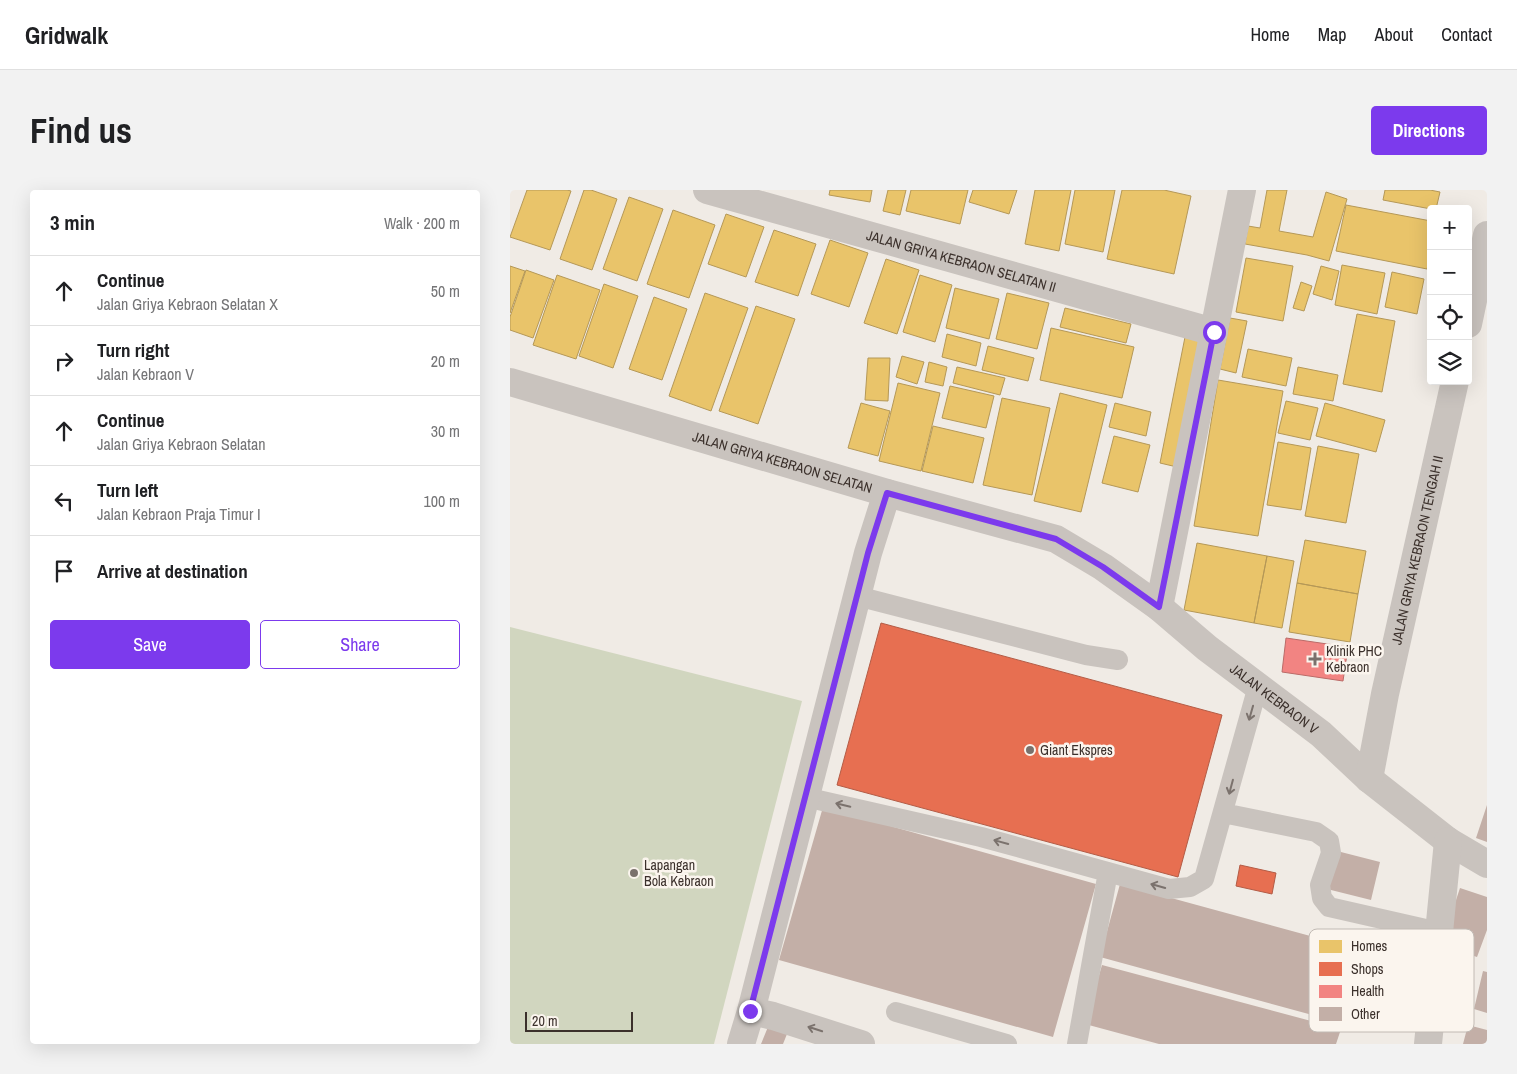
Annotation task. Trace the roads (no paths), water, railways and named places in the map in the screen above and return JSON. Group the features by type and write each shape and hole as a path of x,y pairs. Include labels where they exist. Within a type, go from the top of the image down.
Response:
{"street":[{"name":"JALAN GRIYA KEBRAON SELATAN II","path":"707,190 1214,332"},
{"path":"1159,607 1242,190"},
{"path":"1472,305 1487,235"},
{"name":"JALAN GRIYA KEBRAON SELATAN","path":"510,382 887,493 1056,539"},
{"name":"JALAN GRIYA KEBRAON TENGAH II","path":"1369,779 1384,694 1455,385"},
{"path":"741,1044 868,553 887,493"},
{"name":"JALAN KEBRAON V","path":"1056,539 1103,567 1159,607 1207,648 1321,734 1369,779 1448,841 1487,864"},
{"path":"1439,929 1448,841"},
{"path":"750,1011 773,1016 861,1044"}],"lane":[{"path":"857,596 1086,655 1118,660"},
{"path":"805,797 981,836 1169,889 1190,887 1204,879 1258,686"},
{"path":"1223,813 1316,832 1329,841 1331,853 1320,885 1322,898 1329,907 1426,929"},
{"path":"1077,1044 1108,872"},
{"path":"896,1012 1007,1044"}],"place":[{"name":"Klinik PHC Kebraon","path":"1315,659"},
{"name":"Giant Ekspres","path":"1030,750"},
{"name":"Lapangan Bola Kebraon","path":"634,873"}]}
